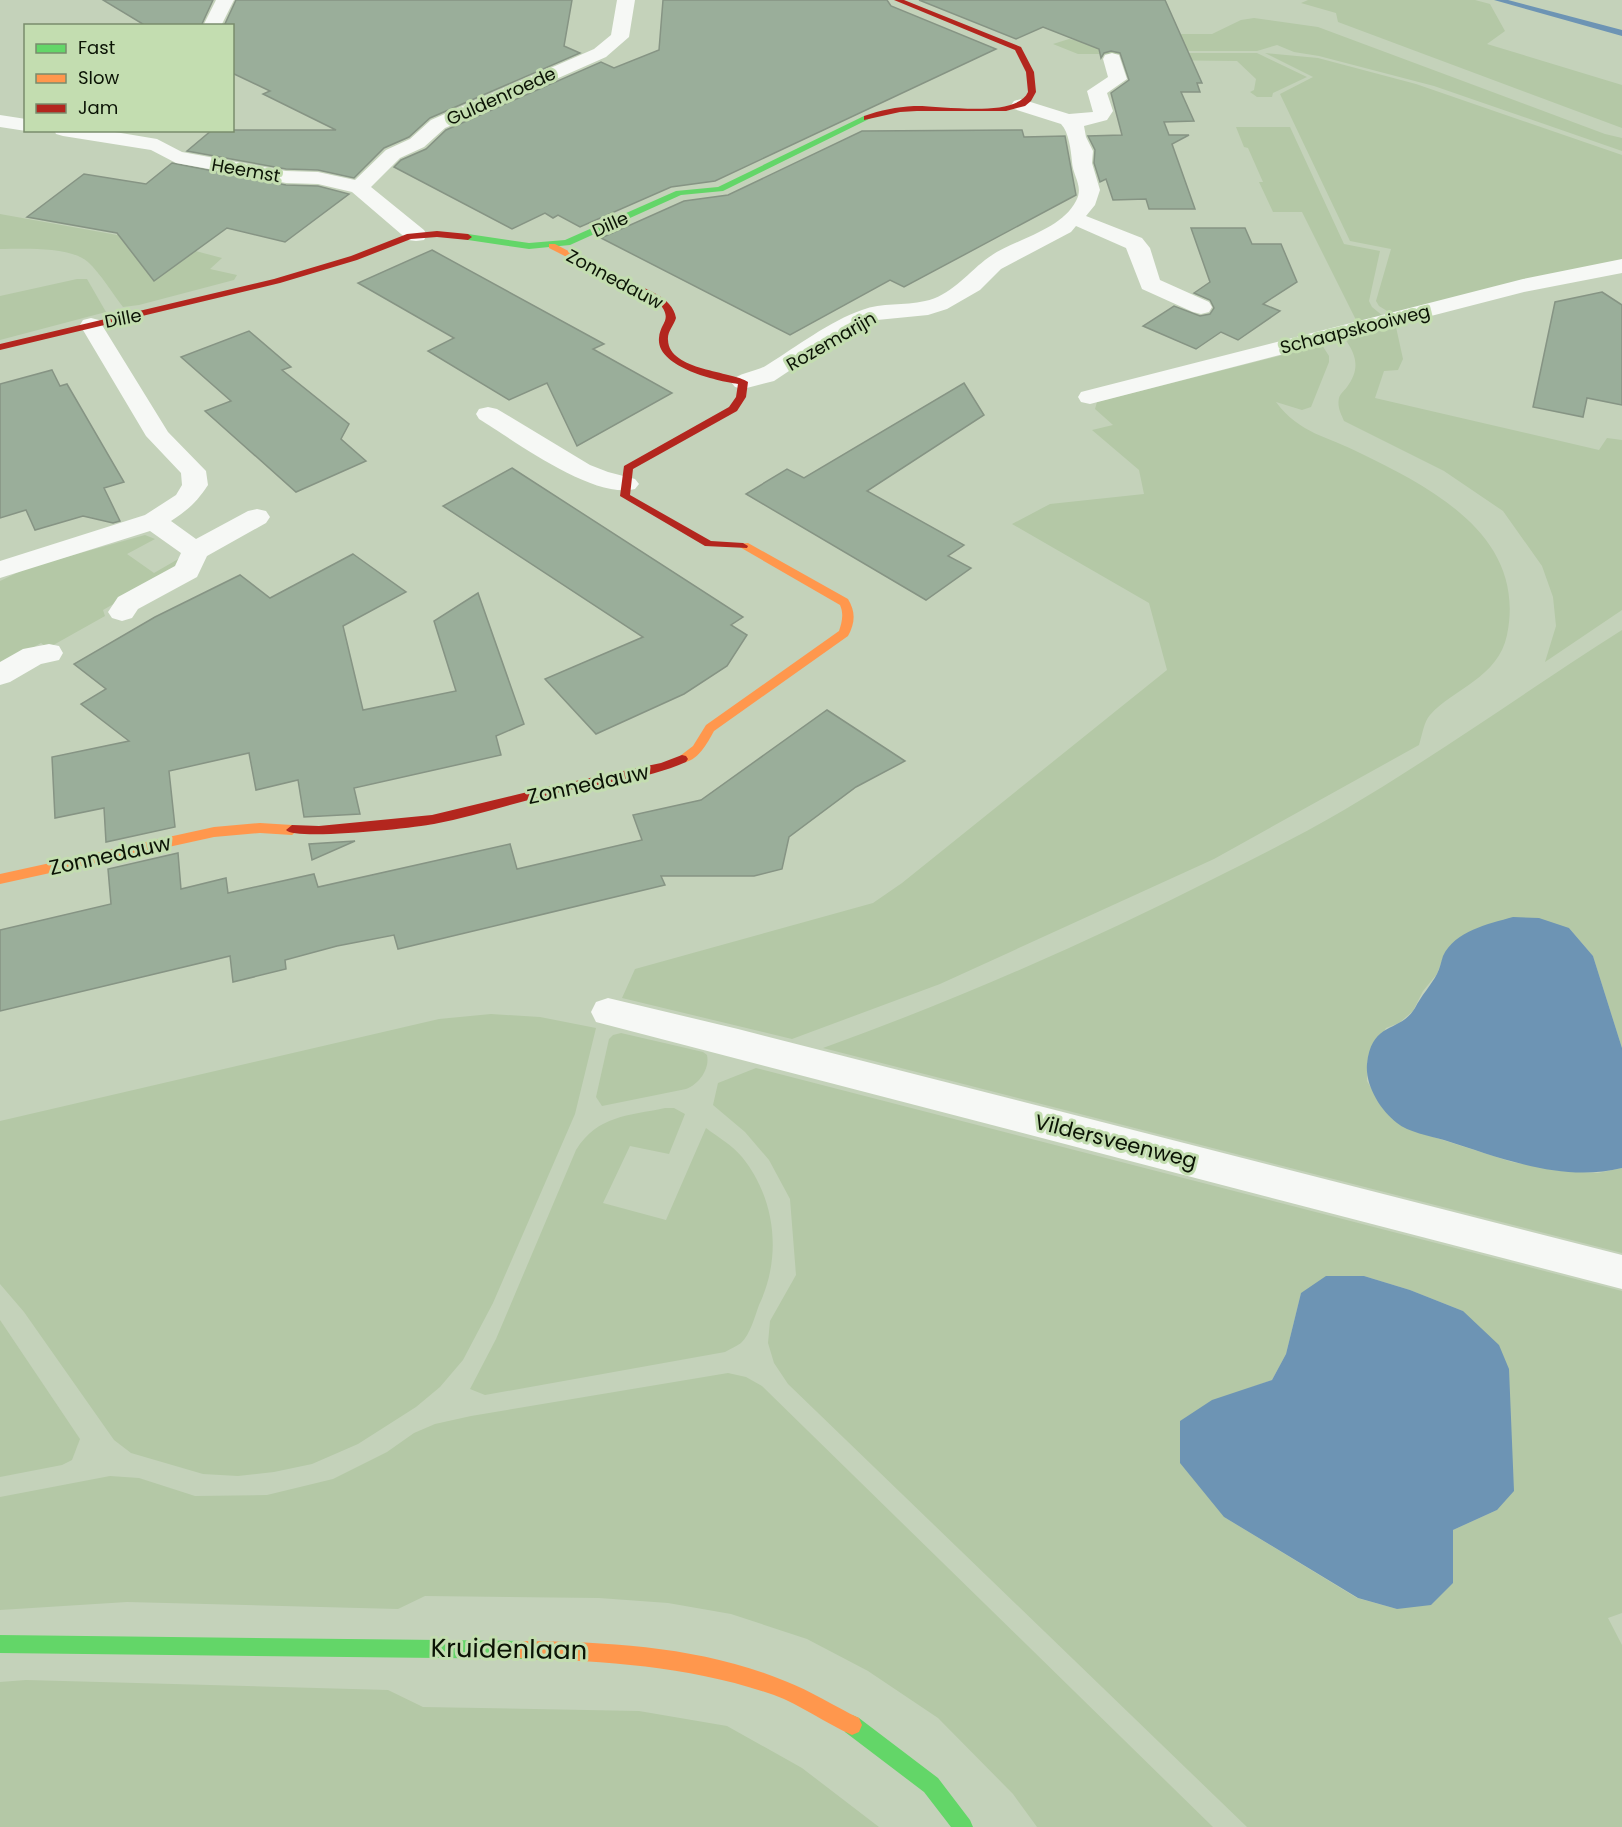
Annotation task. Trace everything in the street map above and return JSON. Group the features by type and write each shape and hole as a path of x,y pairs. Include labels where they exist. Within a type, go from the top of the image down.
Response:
{"street":[{"path":"213,24 225,0"},
{"name":"Guldenroede","path":"359,186 393,154 417,143 438,124 600,53 620,36 626,0"},
{"path":"898,0 1011,45 1023,53 1033,93 1030,99 1021,105"},
{"path":"1021,105 1068,120 1088,120 1100,116 1103,111 1097,90 1118,80 1112,59"},
{"name":"Dille","path":"0,347 261,286 334,265 416,235 449,234 520,246 552,246 567,243 679,193 720,189 874,116 903,110 998,110 1021,105"},
{"name":"Rozemarijn","path":"743,382 754,381 781,369 795,357 869,315 928,308 939,304 972,285 993,264 1063,227 1085,205 1090,190 1082,163 1083,151 1074,126 1068,120"},
{"path":"0,121 24,125"},
{"name":"Heemst","path":"76,132 157,145 176,157 286,177 318,177 359,186 416,235"},
{"path":"1074,218 1134,243 1139,248 1150,284 1201,307"},
{"name":"Zonnedauw","path":"552,246 663,302 671,309 672,320 663,340 665,350 675,358 722,380 743,382"},
{"name":"Schaapskooiweg","path":"1090,397 1523,286 1622,266"},
{"path":"0,570 154,520 185,500 195,485 193,471 158,436 91,325"},
{"path":"488,414 582,471 626,484 628,468 733,409 740,402 743,382"},
{"name":"Zonnedauw","path":"0,879 214,832 260,828 319,831 432,820 552,790 664,767 681,761 703,745 710,728 844,633 850,614 844,602 748,546 709,544 625,496 626,484"},
{"path":"122,612 128,603 187,571 195,550 257,517"},
{"path":"154,520 195,550"},
{"path":"0,675 33,656 49,653"},
{"name":"Vildersveenweg","path":"608,1012 738,1043 1622,1272"},
{"name":"Kruidenlaan","path":"0,1644 610,1651 690,1661 774,1686 857,1728 931,1785 963,1827"}],"green space":[{"path":"1308,0 1475,0 1490,4 1505,31 1487,44 1622,85 1622,128 1338,22 1336,13 1301,3"},
{"path":"1254,18 1318,27 1605,134 1622,138 1622,151 1434,86 1319,56 1294,52 1277,45 1257,51 1147,51 1078,54 1053,44 1069,39 1083,42 1149,34 1212,34 1241,20"},
{"path":"1159,53 1257,53 1307,77 1273,93 1272,97 1257,97 1250,92 1254,90 1256,79 1237,61 1146,60"},
{"path":"1265,53 1318,58 1416,84 1622,155 1622,260 1392,314 1379,306 1376,301 1391,249 1350,241 1280,94 1313,77"},
{"path":"1236,127 1290,127 1344,244 1380,251 1369,301 1372,307 1383,316 1357,322 1302,212 1273,212 1259,182 1263,182"},
{"path":"0,214 173,245 222,258 210,269 237,275 234,280 139,305 123,307 97,272 80,257 46,249 0,249"},
{"path":"77,279 87,279 106,312 0,340 0,296"},
{"path":"1396,327 1403,359 1398,370 1384,371 1375,398 1599,450 1607,438 1622,440 1622,610 1545,662 1556,626 1553,597 1542,566 1503,511 1444,471 1344,421 1339,407 1339,398 1351,380 1355,368 1352,351 1345,339"},
{"path":"1322,345 1329,356 1329,362 1311,407 1302,410 1276,402 1285,413 1304,428 1388,467 1444,501 1469,521 1489,544 1503,570 1509,601 1507,635 1502,650 1485,672 1430,715 1419,745 1214,859 940,984 792,1039 622,998 635,969 873,903 902,883 1167,670 1149,603 1012,524 1050,504 1144,494 1139,470 1092,430 1113,425 1095,409 1097,402"},
{"path":"145,535 155,539 127,554 154,573 180,558 175,569 103,610 105,616 48,648 41,643 0,667 0,581 27,568"},
{"path":"1622,630 1622,1048 1593,956 1569,928 1444,955 1437,974 1423,991 1413,1011 1399,1023 1386,1028 1367,1063 1367,1081 1379,1102 1424,1134 1512,1162 1561,1171 1598,1173 1622,1168 1622,1253 823,1048 924,1010 1024,968 1171,900 1282,844 1379,789"},
{"path":"491,1014 540,1017 596,1028 575,1114 493,1303 463,1360 440,1387 416,1407 358,1444 312,1464 274,1472 238,1476 203,1474 131,1453 114,1440 24,1312 0,1284 0,1121 439,1019"},
{"path":"621,1033 703,1052 707,1055 705,1071 699,1080 686,1089 602,1106 596,1097 609,1039"},
{"path":"756,1068 1622,1291 1622,1613 1608,1618 1622,1645 1622,1827 1247,1827 788,1384 774,1363 768,1343 770,1321 796,1275 790,1199 769,1160 745,1132 713,1105 718,1083","holes":["1364,1276 1410,1290 1463,1311 1497,1510 1453,1530 1453,1583 1397,1609 1357,1598 1224,1517 1244,1390 1272,1380 1286,1354 1301,1293"]},
{"path":"665,1108 674,1108 685,1114 669,1154 630,1146 603,1203 666,1220 706,1128 730,1145 742,1157 762,1191 772,1229 771,1268 752,1325 744,1340 725,1352 485,1395 470,1389 496,1339 576,1150 585,1138 604,1123"},
{"path":"0,1320 80,1439 72,1460 62,1465 0,1477"},
{"path":"728,1373 746,1377 762,1386 1213,1827 1037,1827 1013,1794 938,1718 868,1671 807,1639 731,1614 668,1603 599,1598 425,1596 398,1609 127,1602 0,1610 0,1497 110,1476 139,1478 195,1496 267,1495 333,1479 387,1452 414,1433 435,1424"},
{"path":"26,1680 388,1690 423,1707 639,1711 727,1726 802,1768 879,1827 0,1827 0,1682"}],"water":[{"path":"1513,917 1539,918 1569,928 1593,956 1622,1048 1622,1168 1599,1172 1554,1170 1510,1161 1419,1133 1407,1129 1391,1118 1371,1088 1367,1064 1374,1040 1409,1016 1437,974 1448,947 1455,940 1473,930"},
{"path":"1326,1276 1364,1276 1410,1290 1463,1311 1499,1345 1509,1369 1514,1491 1497,1510 1453,1530 1453,1583 1431,1605 1397,1609 1358,1598 1224,1517 1180,1463 1180,1421 1212,1400 1272,1380 1286,1354 1301,1293"}],"building":[{"path":"103,0 213,0 202,24 143,24"},
{"path":"236,0 572,0 564,46 580,53 430,118 409,137 384,148 354,178 318,170 286,169 187,151 210,132 336,130 263,94 270,91 234,74 234,24 225,24"},
{"path":"663,0 887,0 891,6 996,49 715,181 671,187 580,227 558,215 553,218 545,213 512,229 394,167 401,160 426,149 446,130 601,62 614,68 659,50"},
{"path":"919,0 1165,0 1202,83 1197,83 1200,92 1181,92 1194,121 1164,122 1169,135 1189,135 1172,144 1195,209 1149,209 1146,199 1113,200 1106,179 1100,182 1094,163 1095,150 1088,136 1122,135 1111,93 1129,80 1120,53 1111,51 1104,53 1101,58 1099,49 1043,27 1016,39"},
{"path":"1022,130 1024,137 1065,136 1076,195 904,287 890,280 790,335 601,238 684,201 728,195 862,131"},
{"path":"172,163 286,185 318,186 349,194 285,242 227,228 154,281 117,233 27,217 84,174 146,184"},
{"path":"1191,228 1245,228 1252,244 1281,244 1297,282 1263,304 1280,311 1238,340 1221,332 1196,349 1143,326 1174,306 1200,316 1210,314 1214,308 1210,300 1194,293 1210,282"},
{"path":"432,250 604,344 593,349 672,393 577,446 547,383 509,400 428,351 454,338 358,283"},
{"path":"1602,292 1622,305 1622,405 1587,398 1583,417 1533,407 1555,302"},
{"path":"249,331 291,367 282,370 349,424 341,439 366,461 296,492 205,411 231,401 181,357"},
{"path":"52,370 60,386 67,384 124,482 104,488 120,521 113,523 83,516 35,530 26,510 0,518 0,384"},
{"path":"964,383 984,415 867,491 964,545 948,556 971,568 926,600 746,494 787,469 804,478"},
{"path":"512,468 743,617 731,625 747,635 727,666 684,694 596,734 545,679 643,637 443,506"},
{"path":"353,554 406,592 343,626 363,710 456,691 434,621 478,593 524,724 496,736 501,755 354,788 360,814 304,817 298,780 256,790 249,753 169,771 175,827 106,842 104,808 55,818 52,757 129,741 81,704 106,689 74,664 155,617 240,575 270,598"},
{"path":"827,710 905,761 856,787 789,837 782,869 754,876 661,876 665,885 398,949 394,935 337,946 285,960 286,969 233,982 230,956 0,1011 0,930 111,904 108,869 178,853 181,889 226,878 228,893 314,874 318,887 510,844 517,869 642,840 633,815 701,800"},
{"path":"355,841 312,860 309,844"}],"waterway":[{"path":"1498,0 1622,33"}],"traffic: fast":[{"path":"468,237 529,246 567,243 679,193 720,189 867,118"},
{"path":"0,1644 524,1650"},
{"path":"852,1725 931,1785 963,1827"}],"traffic: slow":[{"path":"552,246 621,281"},
{"path":"682,759 697,749 710,728 844,633 847,625 849,613 844,602 748,546 743,546"},
{"path":"0,879 214,832 260,828 292,830"},
{"path":"524,1650 619,1654 711,1667 784,1690 852,1725"}],"traffic: jam":[{"path":"867,118 900,109 1006,109 1025,102 1032,92 1030,72 1018,49 898,0"},
{"path":"0,347 277,281 354,258 410,236 437,234 468,237"},
{"path":"621,281 663,302 668,308 671,318 663,340 665,349 672,357 696,370 743,382 741,397 733,409 628,468 625,496 709,544 743,546"},
{"path":"292,830 319,831 432,820 552,790 664,767 682,759"}]}
